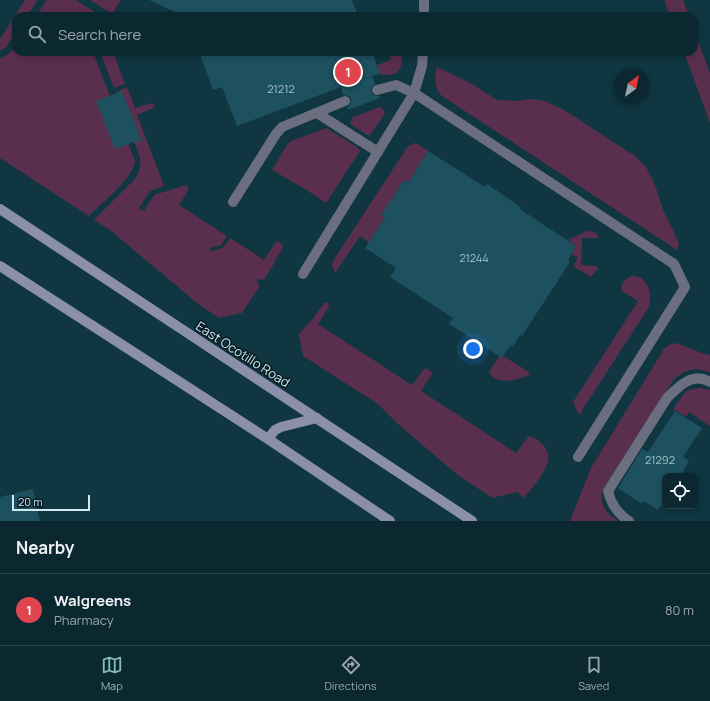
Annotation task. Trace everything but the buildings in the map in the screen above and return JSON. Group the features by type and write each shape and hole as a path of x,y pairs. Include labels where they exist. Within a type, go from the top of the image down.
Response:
{"main road":[{"name":"East Ocotillo Road","path":"0,209 472,521"},
{"path":"0,266 268,439 390,521"},
{"path":"268,439 275,430 281,427 317,418"}],"lane":[{"path":"424,0 424,12"},
{"path":"303,274 414,93 422,66 422,56"},
{"path":"376,90 396,85 414,93 674,264 685,287 578,457"},
{"path":"233,202 282,127 345,101"},
{"path":"317,113 378,152"},
{"path":"629,521 610,502 608,491 674,391 690,379 699,378 710,382"}],"shaded area":[{"path":"25,0 38,0 30,12 17,12"},
{"path":"47,0 76,0 95,12 39,12"},
{"path":"90,0 121,0 113,12 109,12"},
{"path":"664,0 683,0 688,12 668,12"},
{"path":"12,20 12,38 6,47 0,51 0,39"},
{"path":"698,41 710,73 710,123 685,56 698,56"},
{"path":"12,51 12,56 95,56 135,161 129,175 109,198 89,216 0,158 0,59"},
{"path":"102,56 114,56 125,84 114,88"},
{"path":"390,56 402,56 401,67 395,74 380,74 377,65 391,60"},
{"path":"437,67 472,84 497,100 518,101 531,99 545,101 564,110 635,156 646,167 655,185 663,210 679,243 677,250 442,96 436,86 435,79"},
{"path":"127,87 135,108 152,103 155,106 137,115 164,186 150,191 139,208 144,211 154,195 186,185 188,187 188,191 179,205 227,236 221,245 209,248 211,251 223,248 230,238 264,260 276,242 280,242 282,245 283,248 264,280 257,279 259,287 242,313 219,318 197,303 110,230 94,220 135,179 140,169 140,158 116,92"},
{"path":"380,107 385,112 384,115 370,135 367,135 350,123 353,117"},
{"path":"326,128 357,147 360,151 326,203 272,170 291,141"},
{"path":"415,143 428,151 408,183 403,181 382,215 385,217 369,242 360,236 335,273 332,265 333,261 408,146"},
{"path":"587,231 591,231 599,238 582,238 581,265 596,266 598,269 591,277 573,266 578,258 572,254 576,246 568,240"},
{"path":"633,276 643,279 646,283 650,297 649,307 579,415 573,402 638,301 622,291 621,288 625,280"},
{"path":"325,302 328,303 329,307 318,324 412,385 426,368 433,373 421,391 516,453 529,436 537,439 548,452 548,461 541,476 526,495 523,498 518,492 495,498 491,497 459,476 398,424 378,404 303,356 299,334 312,320"},
{"path":"675,343 710,355 710,373 695,369 687,371 674,379 604,487 602,493 602,503 606,511 618,521 570,521 591,468 664,349"},
{"path":"499,356 502,358 503,356 529,372 529,375 519,379 507,381 496,379 489,372"},
{"path":"697,388 710,390 710,426 689,412 686,417 673,409 686,391"}],"place":[{"name":"Walgreens","path":"348,72"}]}
